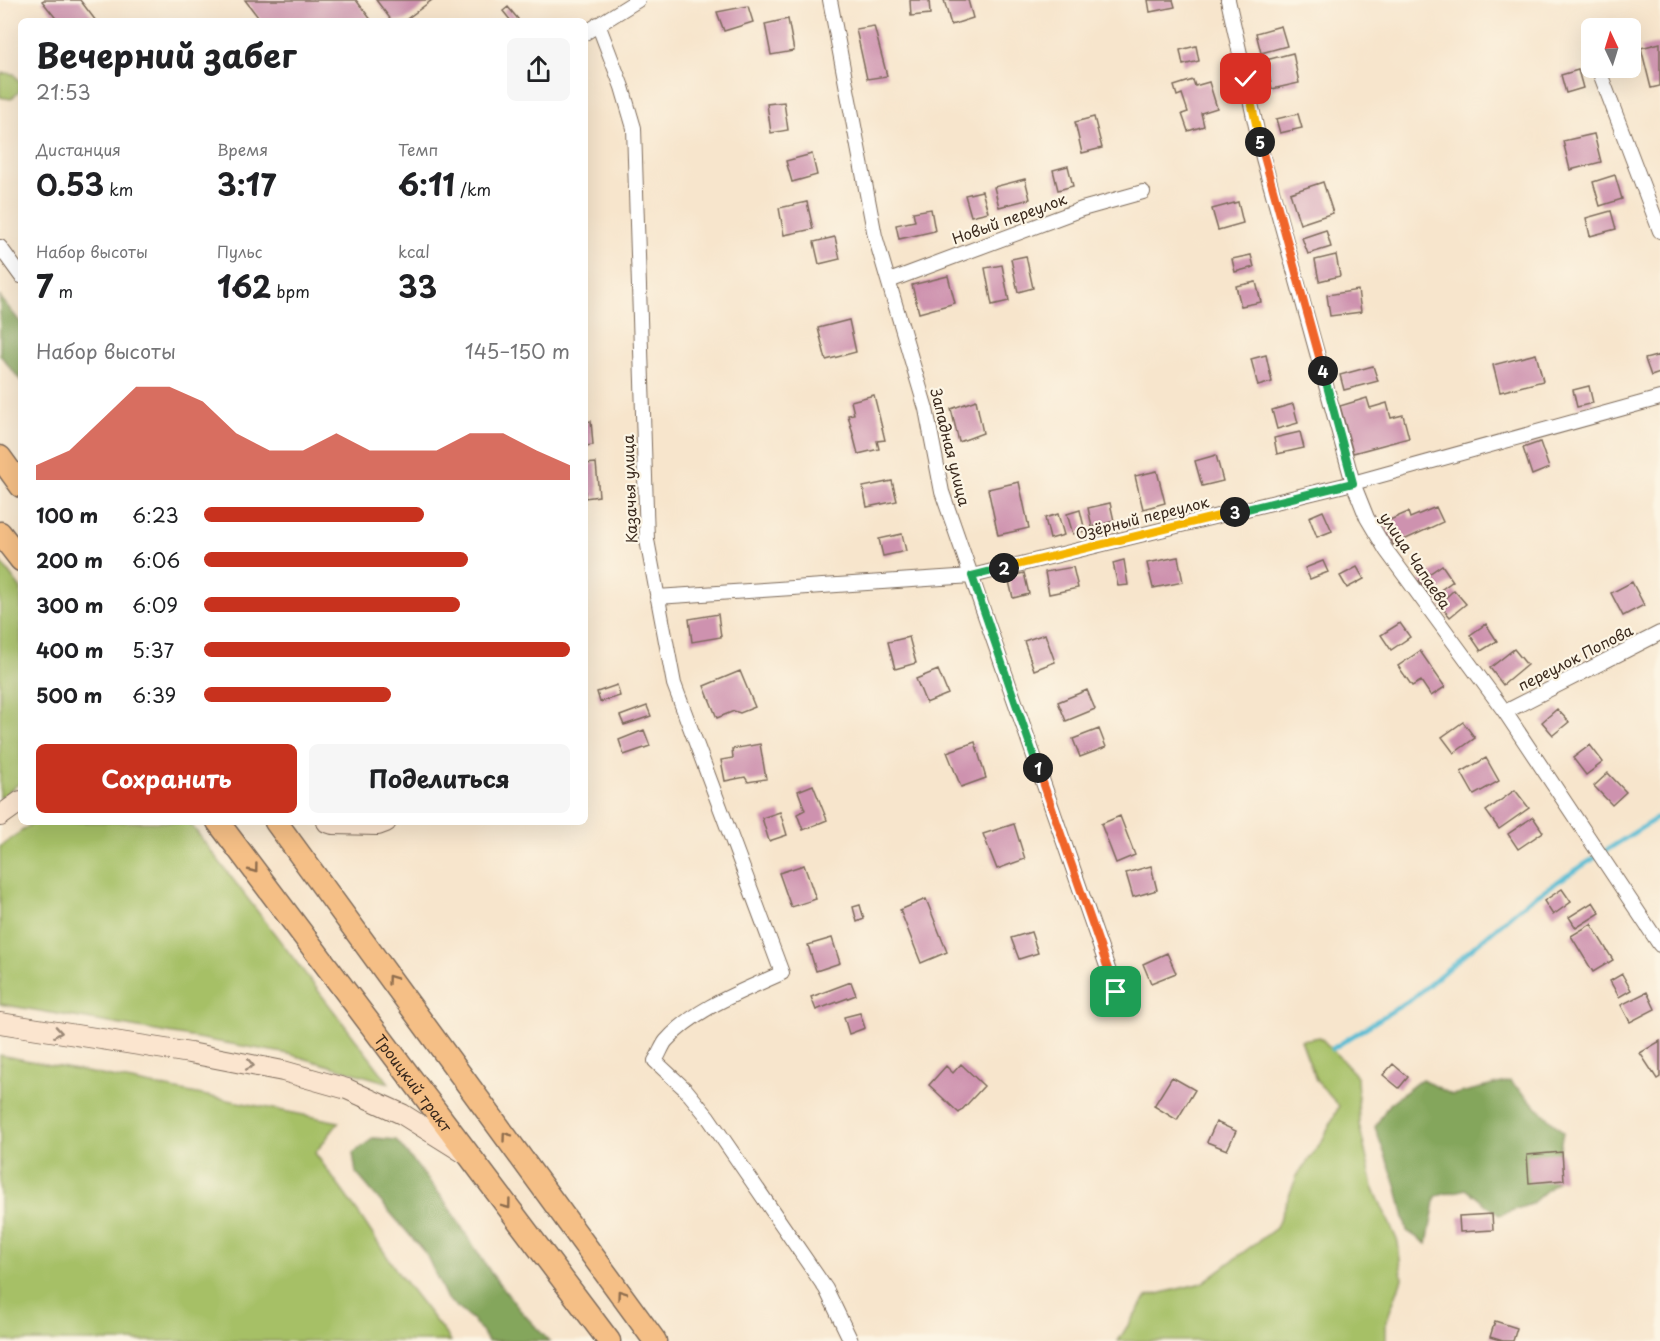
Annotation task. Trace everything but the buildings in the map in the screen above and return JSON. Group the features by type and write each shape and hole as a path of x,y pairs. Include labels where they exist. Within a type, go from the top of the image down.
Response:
{"main road":[{"path":"0,457 18,482"},
{"path":"0,533 18,556"},
{"path":"0,816 18,803"},
{"name":"Троицкий тракт","path":"220,825 609,1341"},
{"path":"278,825 656,1341"},
{"path":"0,1023 190,1053 271,1069 347,1089 402,1114 472,1158"}],"street":[{"path":"588,31 598,24 615,5 638,0"},
{"name":"Западная улица","path":"830,0 875,236 926,409 942,492 1116,992"},
{"name":"улица Чапаева","path":"1228,0 1263,158 1353,483 1367,518 1386,550 1505,712 1660,945"},
{"name":"Казачья улица","path":"598,24 634,128 647,540 657,597 674,684 782,973 694,1017 665,1042 655,1061 686,1090 708,1117 826,1289 851,1341"},
{"path":"1602,78 1660,231"},
{"name":"Новый переулок","path":"889,281 1082,209 1143,192"},
{"path":"0,247 18,272"},
{"name":"Озёрный переулок","path":"657,597 972,576 1353,483 1660,398"},
{"name":"переулок Попова","path":"1505,712 1660,633"}],"green space":[{"path":"14,74 18,79 18,93 11,99 0,97 0,75"},
{"path":"0,297 18,319 18,377 0,355"},
{"path":"0,561 18,585 18,784 0,798"},
{"path":"30,825 191,825 389,1083 289,1054 0,1004 0,847"},
{"path":"1320,1037 1357,1076 1359,1124 1373,1187 1398,1242 1402,1279 1386,1322 1386,1341 1118,1341 1146,1297 1202,1283 1276,1228 1297,1176 1322,1141 1339,1106 1316,1080 1301,1040"},
{"path":"0,1055 339,1122 315,1153 398,1273 451,1341 0,1341"},
{"path":"1422,1079 1452,1095 1510,1081 1563,1132 1558,1157 1557,1181 1531,1204 1499,1215 1466,1189 1436,1196 1427,1244 1407,1231 1397,1188 1375,1127 1389,1104"},
{"path":"374,1138 396,1140 444,1200 491,1273 519,1309 549,1341 488,1341 473,1320 447,1299 426,1254 356,1173 353,1153"}],"waterway":[{"path":"1332,1049 1413,998 1529,900 1660,816"}],"route":[{"path":"1116,992 972,576 1353,483 1263,158 1246,79"}]}
